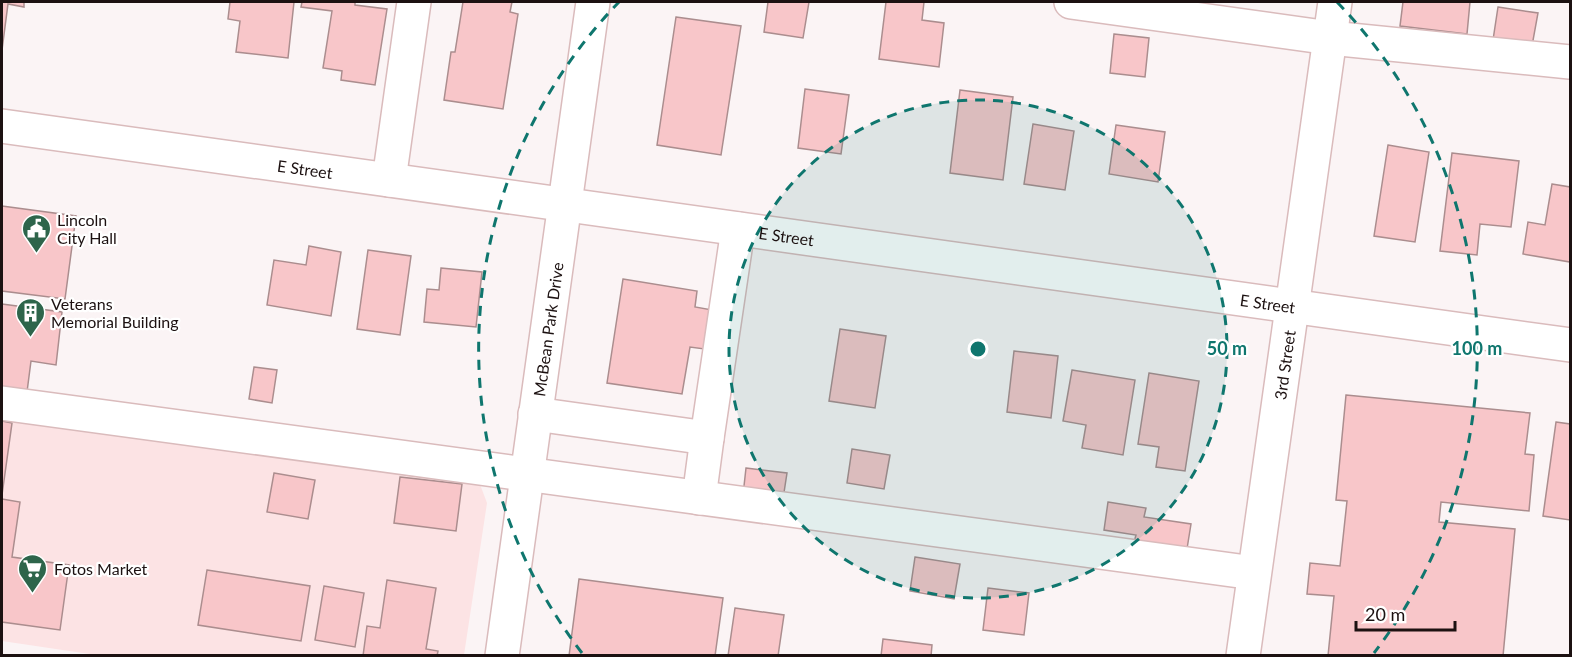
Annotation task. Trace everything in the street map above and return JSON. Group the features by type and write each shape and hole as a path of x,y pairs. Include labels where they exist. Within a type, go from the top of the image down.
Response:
{"street":[{"path":"389,180 414,2"},
{"name":"McBean Park Drive","path":"502,656 593,2"},
{"path":"1071,2 1330,38 1570,62"},
{"name":"3rd Street","path":"1243,656 1335,2"},
{"name":"E Street","path":"2,126 1570,345"},
{"path":"699,498 738,229"},
{"path":"2,403 1254,573"},
{"path":"536,414 707,438"}],"shaded area":[{"path":"2,417 478,479 487,503 464,655 103,656 2,641"}],"building":[{"path":"2,2 24,2 24,7 8,4 2,50"},
{"path":"230,2 294,2 288,58 236,52 240,21 228,19"},
{"path":"302,2 355,2 355,5 387,9 375,85 341,80 342,71 323,68 332,11 301,7"},
{"path":"463,2 512,2 510,12 518,14 503,109 444,100 451,52 455,52"},
{"path":"768,2 809,2 803,38 764,32"},
{"path":"886,2 924,2 922,20 944,23 939,67 879,59"},
{"path":"1403,2 1470,2 1467,34 1400,26"},
{"path":"1498,7 1538,13 1532,46 1493,40"},
{"path":"676,17 741,26 721,155 657,145"},
{"path":"1114,34 1149,38 1145,77 1110,73"},
{"path":"805,89 849,95 841,154 798,148"},
{"path":"960,90 1013,97 1003,180 950,173"},
{"path":"1033,124 1074,131 1065,190 1024,184"},
{"path":"1116,125 1165,132 1158,182 1109,174"},
{"path":"1388,145 1429,152 1415,242 1374,236"},
{"path":"1452,153 1519,161 1511,227 1480,224 1477,255 1440,251"},
{"path":"1552,184 1570,187 1570,262 1523,254 1528,222 1545,225"},
{"name":"Lincoln City Hall","path":"2,206 76,216 65,299 2,291"},
{"path":"309,246 341,252 331,316 267,305 274,260 306,265"},
{"path":"368,250 411,256 400,335 357,329"},
{"path":"441,268 482,272 476,327 424,322 427,289 439,290"},
{"path":"623,279 697,291 695,307 718,311 712,350 690,347 682,394 607,383"},
{"name":"Veterans Memorial Building","path":"2,304 62,312 56,365 31,361 27,392 2,388"},
{"path":"840,329 886,336 875,408 829,401"},
{"path":"1014,351 1058,356 1051,418 1007,412"},
{"path":"254,367 277,370 272,403 249,399"},
{"path":"1072,370 1135,380 1123,455 1082,448 1086,425 1063,421"},
{"path":"1149,373 1199,381 1185,471 1156,467 1159,447 1138,444"},
{"path":"1346,395 1530,413 1525,454 1534,455 1529,511 1441,502 1439,522 1515,529 1503,656 1328,656 1334,596 1307,594 1310,563 1340,566 1347,501 1336,500"},
{"path":"2,421 12,423 2,495"},
{"path":"1556,422 1570,424 1570,520 1543,516"},
{"path":"852,449 890,455 884,489 847,483"},
{"path":"746,468 787,473 783,499 743,495"},
{"path":"274,473 315,480 308,519 267,512"},
{"path":"400,477 462,484 456,531 394,523"},
{"name":"Fotos Market","path":"2,499 20,502 12,557 69,565 60,630 2,622"},
{"path":"1108,502 1146,508 1144,517 1191,524 1186,555 1133,546 1136,535 1104,530"},
{"path":"915,557 960,564 954,599 910,591"},
{"path":"207,570 310,586 301,641 198,625"},
{"path":"579,579 723,598 715,656 569,656"},
{"path":"387,580 436,588 426,649 438,651 437,656 363,656 367,626 380,628"},
{"path":"324,586 364,593 355,647 315,640"},
{"path":"988,588 1029,593 1024,635 983,630"},
{"path":"735,608 784,615 778,656 728,656"},
{"path":"883,639 932,645 931,656 881,656"}],"place":[{"name":"Lincoln City Hall","path":"36,254"},
{"name":"Veterans Memorial Building","path":"30,338"},
{"name":"Fotos Market","path":"33,594"}]}
